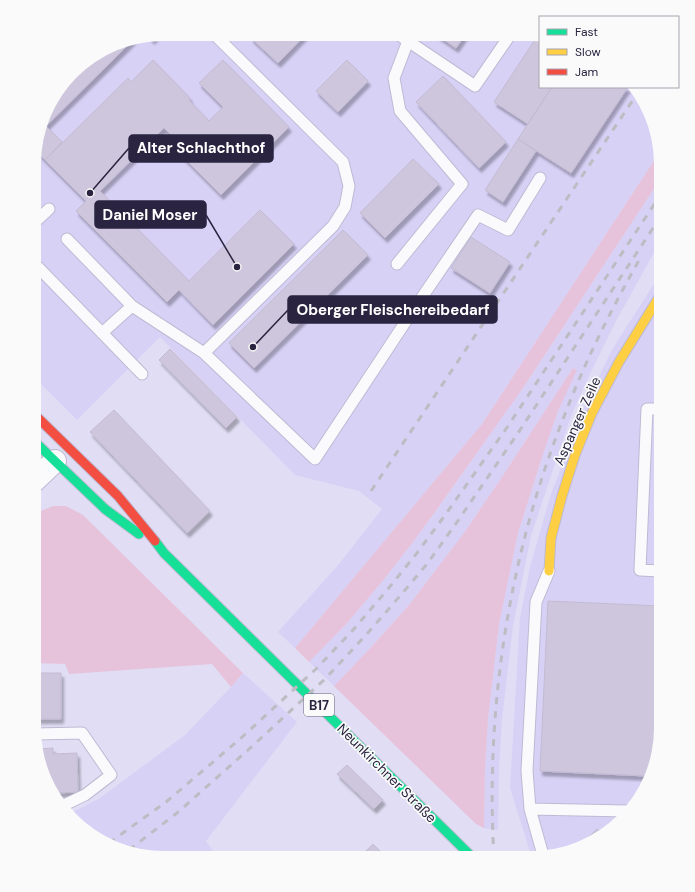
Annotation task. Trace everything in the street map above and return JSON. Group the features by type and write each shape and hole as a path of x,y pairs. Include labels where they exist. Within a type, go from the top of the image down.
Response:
{"main road":[{"name":"Aspanger Zeile","path":"549,570 552,538 562,496 575,456 592,413 619,362 654,305"},
{"name":"Neunkirchner Straße","path":"41,421 118,496 164,553 467,851"},
{"name":"Neunkirchner Straße","path":"41,448 105,509 164,553"}],"street":[{"path":"41,474 55,461"}],"lane":[{"path":"204,353 334,226 345,207 349,186 343,162 221,41"},
{"path":"397,264 462,184 400,111 394,78 402,41"},
{"path":"408,41 475,86 506,41"},
{"path":"67,239 132,306 204,353 315,459 478,215 508,230 540,178"},
{"path":"41,216 49,209"},
{"path":"41,270 142,374"},
{"path":"102,333 132,306"},
{"path":"654,408 647,408 640,570 654,571"},
{"path":"542,851 530,809 527,771 536,602 549,570"},
{"path":"41,734 82,733 111,775 85,795 67,804"},
{"path":"530,809 622,811"}],"shaded area":[{"path":"164,41 539,42 539,88 551,88 518,139 571,173 627,88 638,102 650,132 654,161 482,424 295,648 278,632 339,564 382,509 359,491 295,475 160,337 77,420 41,384 42,148 45,132 57,102 71,83 83,71 102,57 132,45"},
{"path":"654,161 654,189 523,388 410,546 347,623 309,662 295,648 482,424"},
{"path":"654,189 654,253 616,321 571,416 531,536 513,626 502,719 498,830 484,828 488,719 499,624 518,533 558,411 576,369 573,368 464,533 409,605 374,644 334,686 309,662 347,623 410,546 523,388"},
{"path":"654,284 654,736 652,752 641,783 633,797 618,815 606,826 593,835 563,847 530,851 510,788 520,618 530,567 551,494 584,407 613,348"},
{"path":"573,368 577,370 558,411 518,533 499,624 488,719 484,828 476,824 334,686 409,605 464,533"},
{"path":"53,506 66,506 83,515 243,673 231,687 212,664 69,674 65,664 41,663 41,511"},
{"path":"243,673 297,722 206,841 213,851 156,851 132,847 102,835 89,826 74,812 100,798 185,735"}],"building":[{"path":"254,41 299,41 278,63"},
{"path":"446,41 461,41 456,48"},
{"path":"534,41 539,42 539,88 551,88 528,124 494,102"},
{"path":"125,47 48,124 57,102 71,83 83,71 102,57"},
{"path":"153,60 190,98 189,100 209,121 223,107 199,83 223,60 289,127 221,195 177,151 182,146 164,128 100,191 189,281 260,210 294,244 213,325 179,290 167,302 76,211 86,201 45,160 128,78 131,82"},
{"path":"347,60 368,81 338,112 316,91"},
{"path":"443,76 506,142 479,168 416,102"},
{"path":"551,88 627,88 571,173 518,139"},
{"path":"47,127 62,142 45,160 41,156"},
{"path":"518,139 536,151 503,202 485,190"},
{"path":"413,159 439,184 385,238 360,213"},
{"path":"343,230 368,255 254,368 229,343"},
{"path":"471,237 510,262 490,293 451,268"},
{"path":"170,349 237,417 226,428 159,360"},
{"path":"114,410 210,511 187,533 90,432"},
{"path":"548,601 654,606 654,736 652,752 644,776 540,771"},
{"path":"41,673 61,673 61,719 41,719"},
{"path":"53,748 53,754 77,753 78,792 59,793 50,775 43,749"},
{"path":"347,765 383,800 374,809 337,774"},
{"path":"597,829 599,831 593,835 589,837"},
{"path":"373,844 380,851 366,851"}],"railway":[{"path":"371,491 635,97"},
{"path":"113,840 166,802 240,739 316,669 353,630 388,589 443,518 508,426 654,205"},
{"path":"133,847 177,813 326,678 365,636 427,564 518,433 654,227"},
{"path":"494,851 492,802 493,745 498,689 505,632 529,521 546,467 573,393 600,333 642,255"}],"traffic: fast":[{"path":"41,448 105,509 139,534"},
{"path":"155,541 164,553 466,851"}],"traffic: slow":[{"path":"549,571 551,538 575,455 592,413 619,362 654,305"}],"traffic: jam":[{"path":"41,421 118,496 155,541"}],"place":[{"name":"Alter Schlachthof","path":"90,193"},
{"name":"Daniel Moser","path":"237,267"},
{"name":"Oberger Fleischereibedarf","path":"253,347"}]}
